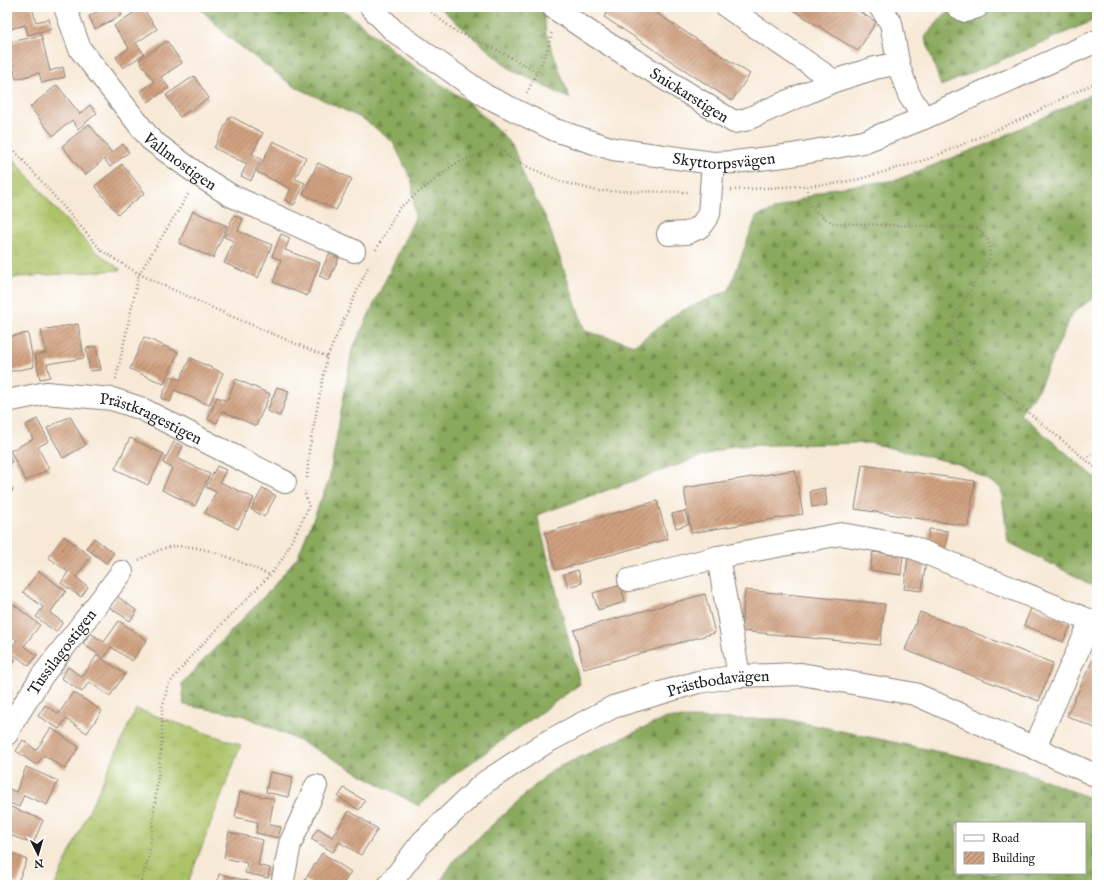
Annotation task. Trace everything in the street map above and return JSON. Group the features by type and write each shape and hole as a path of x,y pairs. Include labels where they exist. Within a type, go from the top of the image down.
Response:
{"street":[{"name":"Vallmostigen","path":"65,7 80,49 151,140 200,176 230,194 365,257"},
{"name":"Skyttorpsvägen","path":"371,7 394,31 486,96 555,130 613,149 713,163 736,162 785,156 862,142 924,118 1097,41"},
{"path":"727,7 834,81"},
{"path":"880,7 891,23 899,67 909,96 924,118"},
{"path":"958,7 965,11 977,7"},
{"name":"Snickarstigen","path":"554,8 594,35 734,122 745,120 834,81 875,68 890,65 899,67"},
{"path":"668,234 688,233 700,227 709,214 713,163"},
{"name":"Prästkragestigen","path":"7,400 46,393 112,399 140,408 295,484"},
{"path":"629,580 718,557 841,534 909,546 1090,621 1035,748"},
{"path":"718,557 739,676"},
{"name":"Tussilagostigen","path":"7,734 11,725 42,676 122,572"},
{"name":"Prästbodavägen","path":"389,885 422,842 484,783 545,744 613,707 698,682 739,676 801,674 915,694 1097,776"},
{"path":"282,885 290,844 316,786"}],"path":[{"path":"425,7 455,31 492,47 537,72"},
{"path":"523,99 546,52 552,31 554,8"},
{"path":"306,479 309,451 328,357 365,257 399,208 456,164 498,146 509,125"},
{"path":"7,142 102,250 139,274 226,314 328,357"},
{"path":"112,399 139,274 200,176"},
{"path":"807,186 809,203 819,215 827,221 834,223 976,228 984,234 988,242 990,258 954,317 953,330 958,346 972,366 1097,469"},
{"path":"1085,460 1097,449"},
{"path":"140,885 149,856 162,740 162,708 168,685 192,655 270,575 283,558 309,507 305,494 295,484"},
{"path":"122,572 139,560 157,551 171,547 193,547 232,558 270,575"}],"green space":[{"path":"199,7 340,7 406,61 471,104 512,144 527,184 546,218 585,331 635,345 677,313 729,290 756,217 828,189 896,180 985,145 1097,92 1097,295 1072,314 1039,388 1020,414 1097,479 1097,589 1079,578 1008,542 1001,488 959,464 870,443 732,446 537,515 580,684 450,778 419,806 306,744 242,715 184,705 182,683 272,588 298,556 329,480 352,350 415,218 412,181 393,142 365,120 292,85 228,37"},
{"path":"439,7 543,7 546,33 570,99 510,69"},
{"path":"951,7 1097,7 1097,19 941,86 925,37"},
{"path":"7,151 61,215 94,250 121,270 19,277 7,280"},
{"path":"136,709 241,745 187,885 55,885"},
{"path":"666,718 785,719 1015,768 1097,801 1097,885 438,885 455,859 552,770"}],"building":[{"path":"7,7 32,7 36,22 49,19 51,29 28,35 25,25 7,30"},
{"path":"107,7 118,7 122,15 95,29 89,16"},
{"path":"142,7 157,29 136,43 144,54 123,68 116,57 129,48 114,26"},
{"path":"610,7 647,7 750,74 732,101 604,17"},
{"path":"788,7 852,7 876,22 858,51"},
{"path":"41,35 50,71 63,67 65,77 42,83 39,73 16,79 7,43"},
{"path":"167,41 182,63 161,77 169,88 148,102 141,91 154,82 139,60"},
{"path":"194,76 209,98 180,117 166,95"},
{"path":"57,85 80,114 90,105 97,113 78,129 72,120 53,136 30,107"},
{"path":"230,116 263,133 252,154 261,159 251,181 241,176 247,164 214,148"},
{"path":"89,124 112,153 123,144 129,152 110,167 104,159 85,175 62,146"},
{"path":"273,141 306,157 295,179 305,183 294,205 285,200 291,189 257,172"},
{"path":"318,163 352,179 336,210 303,194"},
{"path":"122,164 145,193 118,214 95,186"},
{"path":"193,211 227,226 213,258 179,243"},
{"path":"234,215 243,219 238,231 272,245 258,278 224,263 234,241 224,237"},
{"path":"281,234 290,238 285,250 320,263 307,296 273,282 281,260 272,256"},
{"path":"329,254 339,258 329,280 319,276"},
{"path":"78,324 84,358 47,364 50,377 40,379 35,355 46,353 41,330"},
{"path":"28,333 34,367 7,372 7,337"},
{"path":"144,337 178,352 164,384 130,369"},
{"path":"96,346 101,370 90,371 86,348"},
{"path":"190,358 223,373 209,405 175,390 170,402 161,398 171,376 180,380"},
{"path":"236,379 270,394 256,426 222,411 217,423 208,419 217,397 227,401"},
{"path":"277,387 289,391 280,416 267,411"},
{"path":"70,416 86,445 63,458 47,428"},
{"path":"37,419 49,441 38,447 49,469 26,481 10,451 33,439 26,425"},
{"path":"130,438 164,454 148,485 115,469"},
{"path":"174,442 183,446 177,458 210,474 195,506 162,490 172,468 163,463"},
{"path":"7,452 12,462 7,464"},
{"path":"862,465 975,481 968,526 855,509"},
{"path":"217,466 226,470 220,482 254,498 238,529 205,513 216,492 206,487"},
{"path":"795,470 803,514 691,533 684,488"},
{"path":"7,479 13,490 7,493"},
{"path":"263,488 276,496 264,517 251,509"},
{"path":"825,488 827,505 812,507 810,491"},
{"path":"657,501 668,539 556,570 545,533"},
{"path":"685,511 689,524 676,528 672,514"},
{"path":"929,529 948,531 945,549 927,546"},
{"path":"64,536 91,557 76,577 88,587 81,597 61,583 68,572 48,557"},
{"path":"94,538 114,553 106,563 86,548"},
{"path":"873,552 903,556 901,575 870,570"},
{"path":"908,557 926,560 922,591 904,589"},
{"path":"578,570 582,583 568,587 564,574"},
{"path":"39,571 66,591 50,613 63,622 56,632 36,617 43,607 23,592"},
{"path":"621,585 625,602 598,610 593,593"},
{"path":"745,590 885,604 880,645 741,631"},
{"path":"705,594 715,633 584,669 574,630"},
{"path":"117,596 137,611 130,621 109,607"},
{"path":"13,604 40,625 24,646 37,655 29,666 9,651 17,640 7,633 7,611"},
{"path":"1032,606 1072,623 1063,642 1024,625"},
{"path":"920,612 1053,663 1039,701 905,650"},
{"path":"119,621 147,640 132,661 111,647 104,658 83,644 90,633 104,642"},
{"path":"1097,650 1097,729 1067,716"},
{"path":"7,654 15,660 7,671"},
{"path":"97,655 125,674 110,696 89,682 82,692 61,678 68,667 82,677"},
{"path":"7,687 12,691 7,698"},
{"path":"73,692 102,711 87,733 66,719 59,729 38,716 45,705 59,714"},
{"path":"51,728 79,747 65,769 44,755 36,765 16,751 23,740 36,750"},
{"path":"26,767 58,781 47,805 24,795 19,807 7,802 7,788 16,792"},
{"path":"270,772 293,777 288,797 266,792"},
{"path":"344,788 365,801 359,810 338,797"},
{"path":"240,792 274,799 269,825 281,827 278,838 256,833 258,822 235,817"},
{"path":"11,807 43,820 33,844 10,835 7,841 7,817"},
{"path":"349,811 378,829 361,855 339,842 333,852 311,839 318,828 332,837"},
{"path":"229,832 263,840 258,865 270,868 268,878 245,873 247,863 224,858"},
{"path":"7,851 27,860 17,884 7,880"},
{"path":"322,853 351,872 342,885 313,885 305,880"},
{"path":"219,874 253,882 253,885 217,885"}]}
